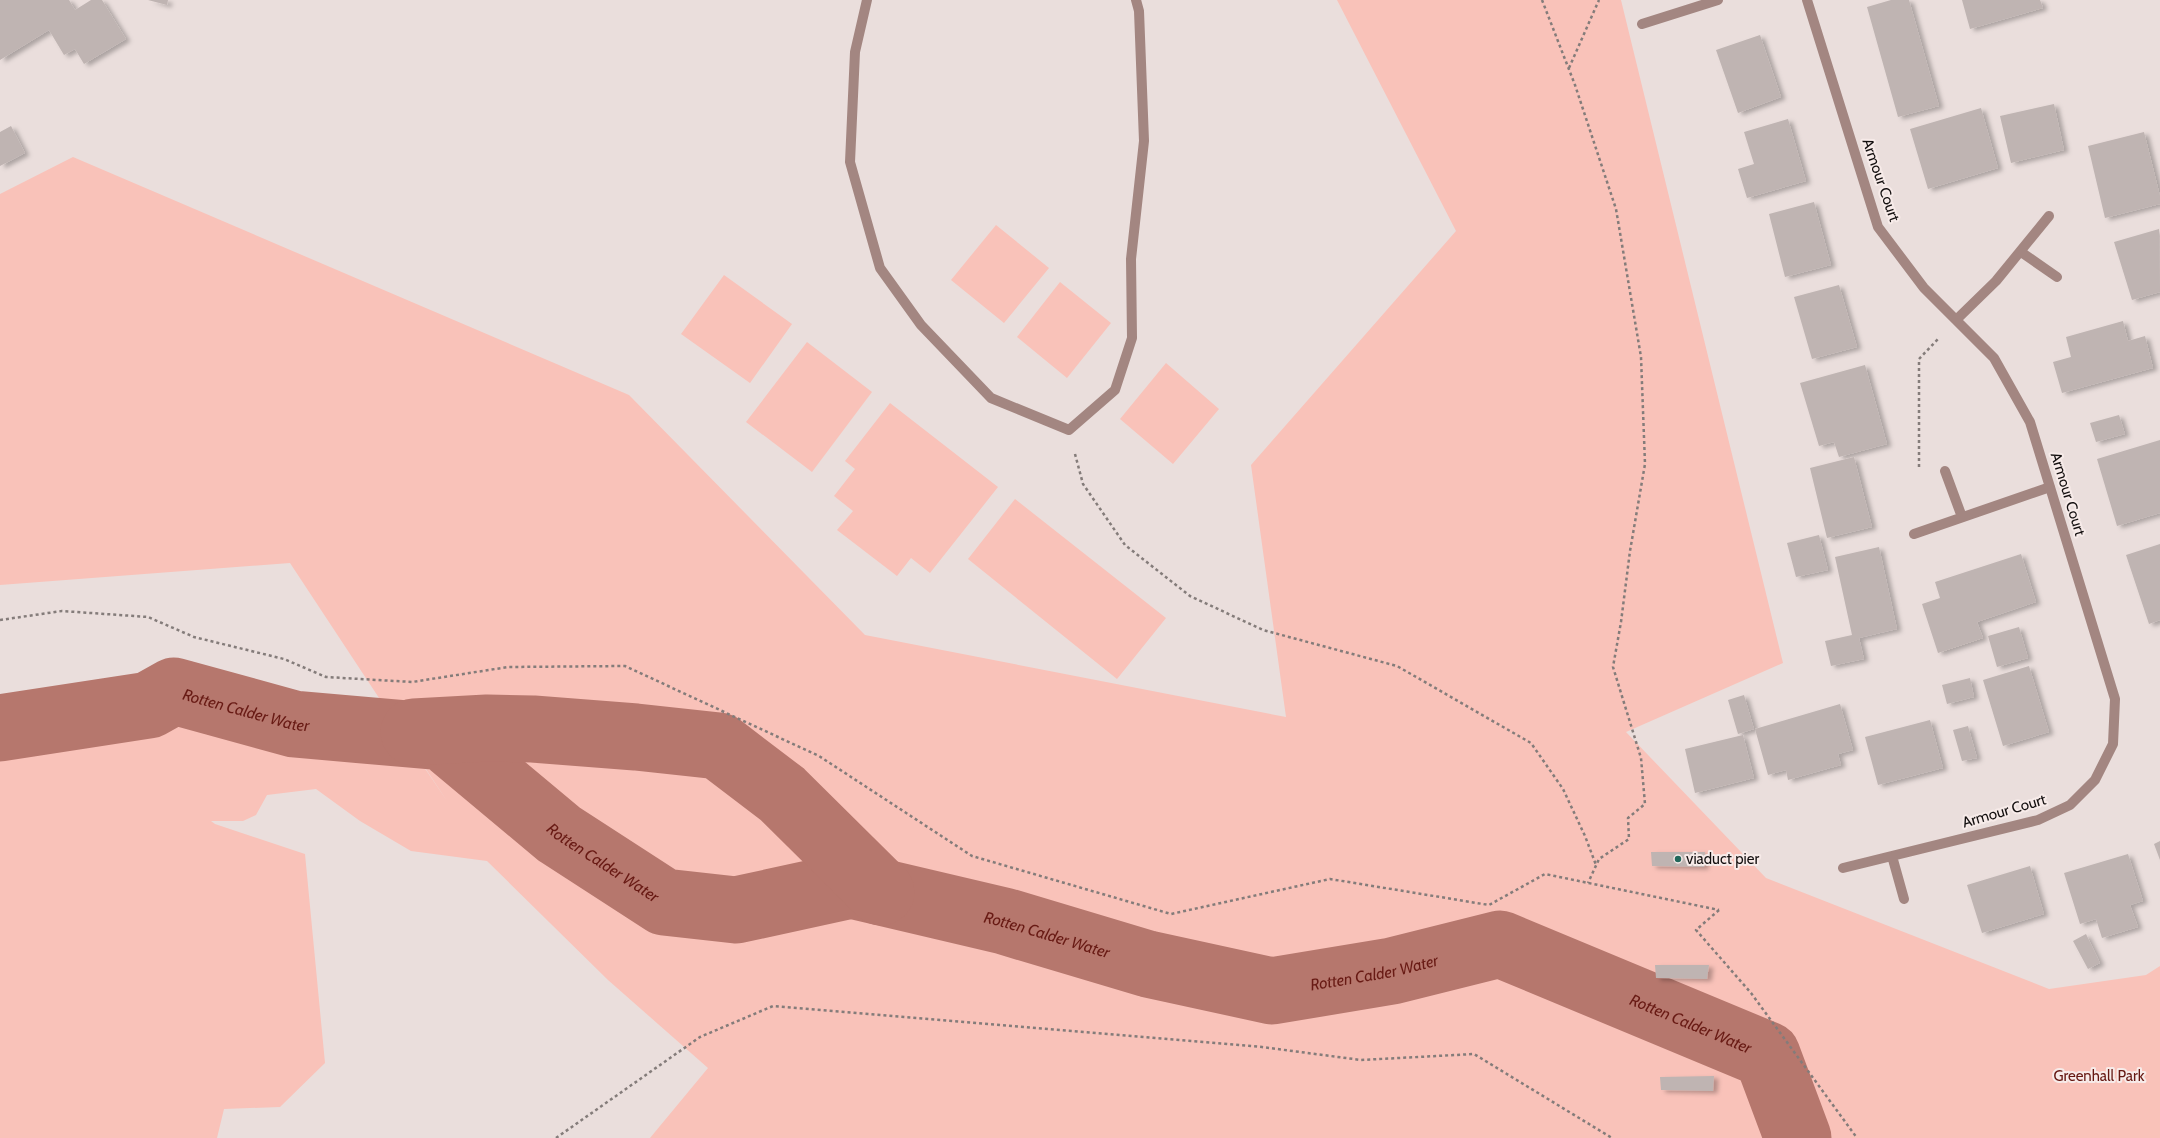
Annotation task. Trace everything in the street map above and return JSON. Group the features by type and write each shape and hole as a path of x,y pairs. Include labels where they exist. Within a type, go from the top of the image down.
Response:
{"street":[{"path":"867,0 855,52 850,162 880,268 921,325 991,398 1069,430 1115,390 1132,338 1131,259 1144,141 1139,11 1136,0"},
{"path":"1642,24 1689,4 1718,0"},
{"name":"Armour Court","path":"1807,0 1878,227 1924,288 1994,358 2030,422 2115,699 2113,744 2095,780 2070,805 2038,820 1843,868"},
{"path":"1956,320 1996,281 2049,216"},
{"path":"2021,252 2057,278"},
{"path":"1945,470 1962,517"},
{"path":"1914,534 2050,488"},
{"path":"1892,856 1904,899"}],"path":[{"path":"1542,0 1569,68 1616,209 1642,357 1645,464 1630,551 1621,622 1613,667 1641,758 1645,804 1628,818 1629,839 1599,859 1588,883"},
{"path":"1569,68 1599,0"},
{"path":"1945,470 1919,470 1919,359 1956,320"},
{"path":"1069,430 1083,484 1125,545 1190,596 1264,630 1397,666 1531,743 1563,789 1585,836 1596,865"},
{"path":"0,620 62,611 148,617 194,637 284,658 326,677 412,682 508,666 625,666 819,756 972,856 1171,914 1330,879 1489,905 1545,874 1719,910 1696,930 1751,993 1857,1138"},
{"path":"556,1138 700,1037 773,1006 1262,1048 1361,1060 1474,1054 1612,1138"}],"green space":[{"name":"Greenhall Park","path":"1337,0 1621,0 1783,663 1626,732 1766,878 2049,989 2146,975 2160,966 2160,1138 650,1138 708,1068 608,980 487,861 411,851 360,821 316,789 267,795 256,815 243,821 211,821 215,824 305,854 325,1063 280,1107 224,1109 217,1138 0,1138 0,728 149,705 169,687 294,724 401,733 447,801 290,563 0,585 0,194 73,157 629,395 865,635 1286,717 1251,465 1456,231"},
{"path":"996,225 1049,268 1004,323 951,280"},
{"path":"724,275 792,324 750,383 681,334"},
{"path":"1060,282 1111,323 1067,378 1017,337"},
{"path":"807,342 872,392 812,472 746,422"},
{"path":"1166,363 1219,409 1173,464 1120,419"},
{"path":"890,403 998,487 930,573 911,558 897,576 837,530 853,511 834,496 855,469 845,461"},
{"path":"1015,499 1166,618 1117,679 968,559"}],"building":[{"path":"0,0 69,0 75,10 91,0 102,0 126,39 84,64 75,49 64,55 49,30 0,60"},
{"path":"148,0 168,0 167,5"},
{"path":"1891,0 1909,0 1939,106 1898,117 1867,7"},
{"path":"1962,0 2040,0 2043,8 1970,29"},
{"path":"1760,35 1781,97 1738,113 1716,50"},
{"path":"2054,104 2064,150 2011,163 2000,116"},
{"path":"1981,108 1998,168 1928,189 1910,129"},
{"path":"1788,119 1806,181 1747,198 1738,169 1754,164 1744,132"},
{"path":"11,126 25,153 0,166 0,132"},
{"path":"2144,132 2160,196 2160,204 2105,218 2088,146"},
{"path":"1814,202 1831,265 1785,277 1769,214"},
{"path":"2159,229 2160,292 2132,300 2114,242"},
{"path":"1839,285 1857,347 1812,359 1794,297"},
{"path":"2123,321 2128,341 2145,336 2153,368 2062,393 2053,362 2071,357 2066,337"},
{"path":"1865,365 1887,444 1839,457 1834,442 1819,446 1800,383"},
{"path":"2119,415 2125,434 2096,442 2090,423"},
{"path":"2160,440 2160,513 2117,526 2097,459"},
{"path":"1854,457 1872,527 1827,538 1810,468"},
{"path":"1819,535 1828,570 1796,577 1787,543"},
{"path":"2160,544 2160,620 2149,624 2126,555"},
{"path":"1879,547 1897,629 1859,638 1864,659 1831,666 1825,641 1852,635 1835,557"},
{"path":"2021,554 2036,602 1977,622 1983,638 1938,653 1922,604 1940,598 1935,582"},
{"path":"2019,627 2028,658 1997,667 1988,636"},
{"path":"2029,666 2049,732 2003,746 1983,680"},
{"path":"1970,678 1974,697 1947,704 1942,685"},
{"path":"1744,695 1754,729 1738,734 1728,700"},
{"path":"1840,704 1853,750 1838,754 1841,765 1788,780 1786,770 1768,775 1755,729"},
{"path":"1930,720 1943,768 1878,785 1865,737"},
{"path":"1968,726 1977,758 1962,761 1953,730"},
{"path":"1743,735 1754,778 1695,793 1685,749"},
{"path":"2160,841 2160,860 2154,844"},
{"name":"viaduct pier","path":"1651,852 1705,852 1704,867 1652,866"},
{"path":"2128,854 2143,901 2130,905 2138,927 2102,938 2096,919 2080,924 2064,873"},
{"path":"2030,866 2044,914 1982,933 1967,885"},
{"path":"2086,934 2100,963 2088,969 2073,941"},
{"path":"1655,965 1709,965 1707,979 1656,978"},
{"path":"1714,1076 1713,1091 1661,1090 1660,1077"}],"waterway":[{"name":"Rotten Calder Water","path":"0,728 149,705 174,691 294,724 443,737 559,834 664,902 736,910 851,885 1004,921 1148,964 1272,991 1392,971 1500,944 1767,1055 1798,1138"},
{"name":"Rotten Calder Water","path":"414,732 487,728 533,729 636,737 719,746 782,794 881,892"}],"place":[{"name":"viaduct pier","path":"1678,859"}]}
